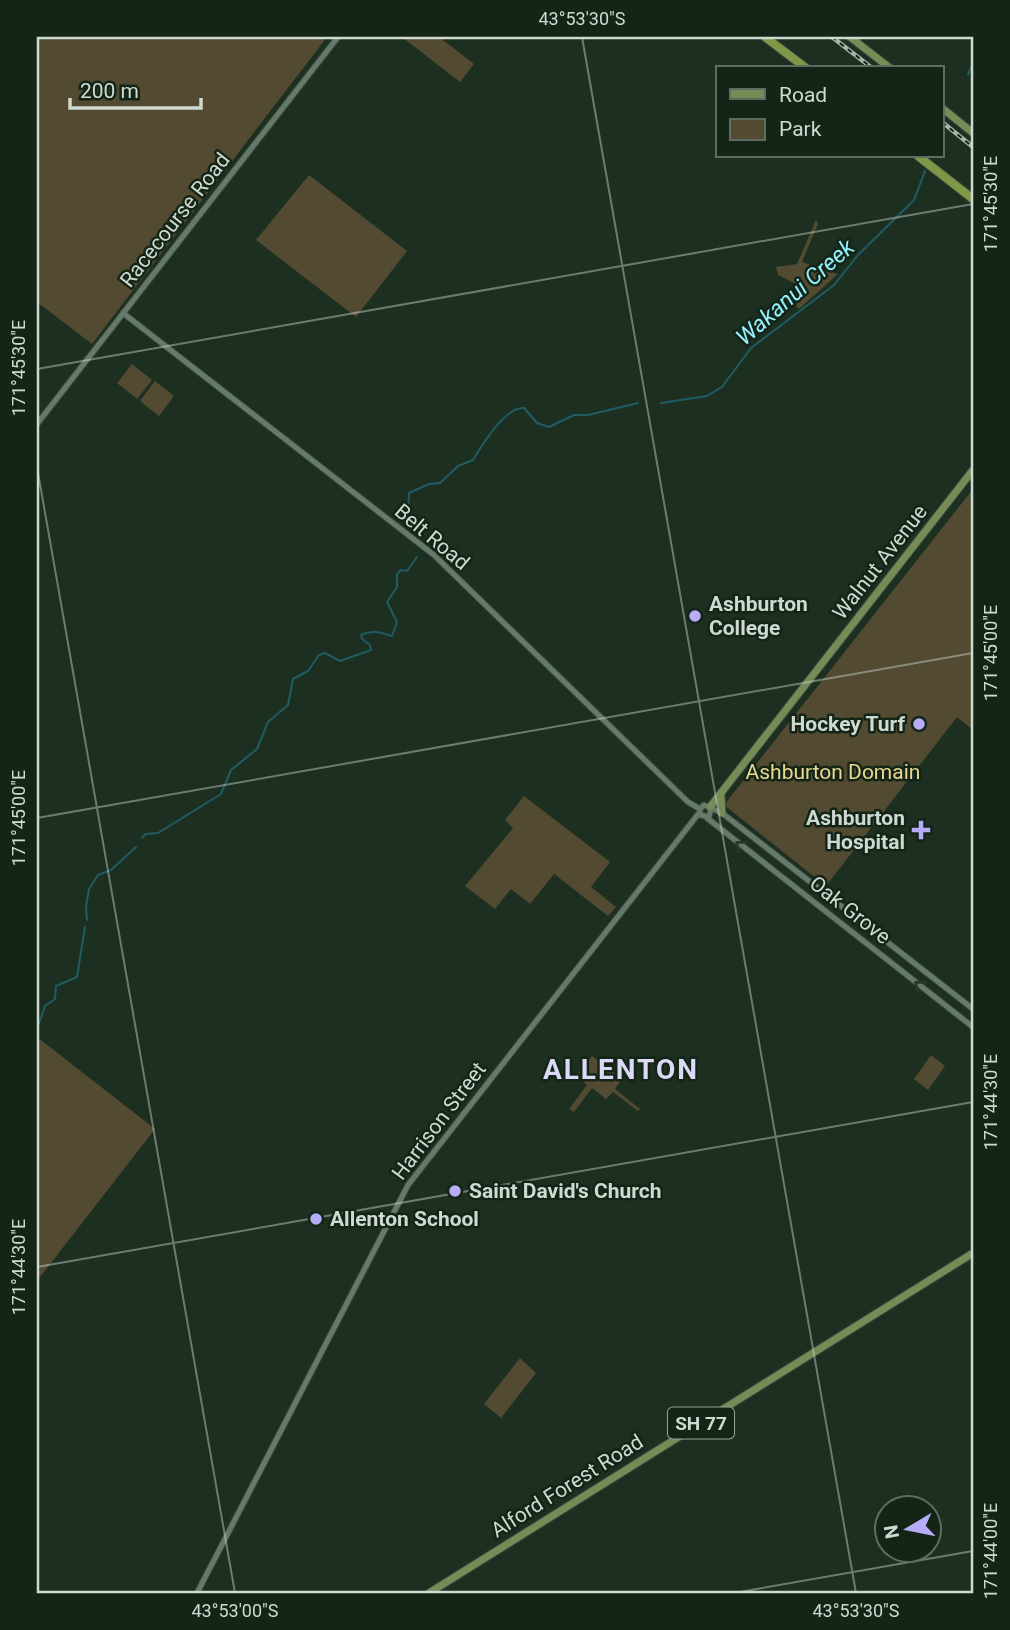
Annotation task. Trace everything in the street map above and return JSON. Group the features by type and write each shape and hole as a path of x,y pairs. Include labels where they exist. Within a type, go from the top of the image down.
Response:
{"highway":[{"path":"765,37 803,66"},
{"path":"921,158 973,199"}],"main road":[{"path":"850,37 887,66"},
{"path":"944,110 973,133"},
{"name":"Walnut Avenue","path":"711,807 973,470"},
{"path":"721,794 722,813"},
{"name":"Alford Forest Road","path":"429,1593 973,1253"}],"street":[{"name":"Racecourse Road","path":"37,424 338,37"},
{"name":"Belt Road","path":"122,313 434,555 647,764 707,818"},
{"path":"699,811 704,805 711,807 712,814 707,818"},
{"name":"Oak Grove","path":"711,807 973,1009"},
{"name":"Harrison Street","path":"197,1593 408,1185 699,811"},
{"name":"Oak Grove","path":"707,818 973,1027"}],"green space":[{"path":"37,37 327,37 92,344 37,302"},
{"path":"402,37 439,37 474,64 460,82"},
{"path":"309,175 407,251 356,317 256,240"},
{"path":"816,220 818,224 802,262 838,274 799,309 796,307 802,287 778,275 776,267 797,264"},
{"path":"132,364 152,380 137,399 117,383"},
{"path":"155,381 174,396 159,416 140,401"},
{"name":"Ashburton Domain","path":"973,489 973,730 957,717 826,886 724,805"},
{"path":"524,796 610,862 591,887 616,907 608,916 554,874 530,904 511,889 495,909 465,886 513,828 505,820"},
{"path":"37,1037 155,1129 37,1281"},
{"path":"931,1055 945,1066 928,1090 914,1079"},
{"path":"592,1056 622,1079 615,1089 640,1109 638,1111 613,1092 606,1099 592,1088 574,1112 569,1109 587,1085 576,1076"},
{"path":"520,1358 536,1373 501,1418 484,1404"}],"waterway":[{"name":"Wakanui Creek","path":"968,75 973,62"},
{"name":"Wakanui Creek","path":"661,403 707,396 722,387 751,348 834,285 858,255 914,200 925,171"},
{"name":"Wakanui Creek","path":"408,522 409,493 429,484 440,483 458,466 473,460 495,428 517,409 524,408 537,423 549,427 574,415 588,415 638,403"},
{"name":"Wakanui Creek","path":"142,838 146,834 158,833 221,794 231,770 257,749 268,722 288,705 293,679 308,671 319,655 325,653 340,661 371,650 370,645 362,639 361,635 365,633 392,636 397,622 387,602 397,587 397,574 401,570 407,571 417,557"},
{"name":"Wakanui Creek","path":"87,920 89,889 98,875 111,870 136,847"},
{"name":"Wakanui Creek","path":"37,1029 45,1006 55,999 56,986 77,977 85,927"}],"railway":[{"path":"832,37 869,66"},
{"path":"944,124 973,147"}],"place":[{"name":"Ashburton College","path":"695,616"},
{"name":"Hockey Turf","path":"919,724"},
{"name":"Ashburton Hospital","path":"921,830"},
{"name":"Saint David's Church","path":"455,1191"},
{"name":"Allenton School","path":"316,1219"}],"district":[{"name":"ALLENTON","path":"621,1069"}]}
